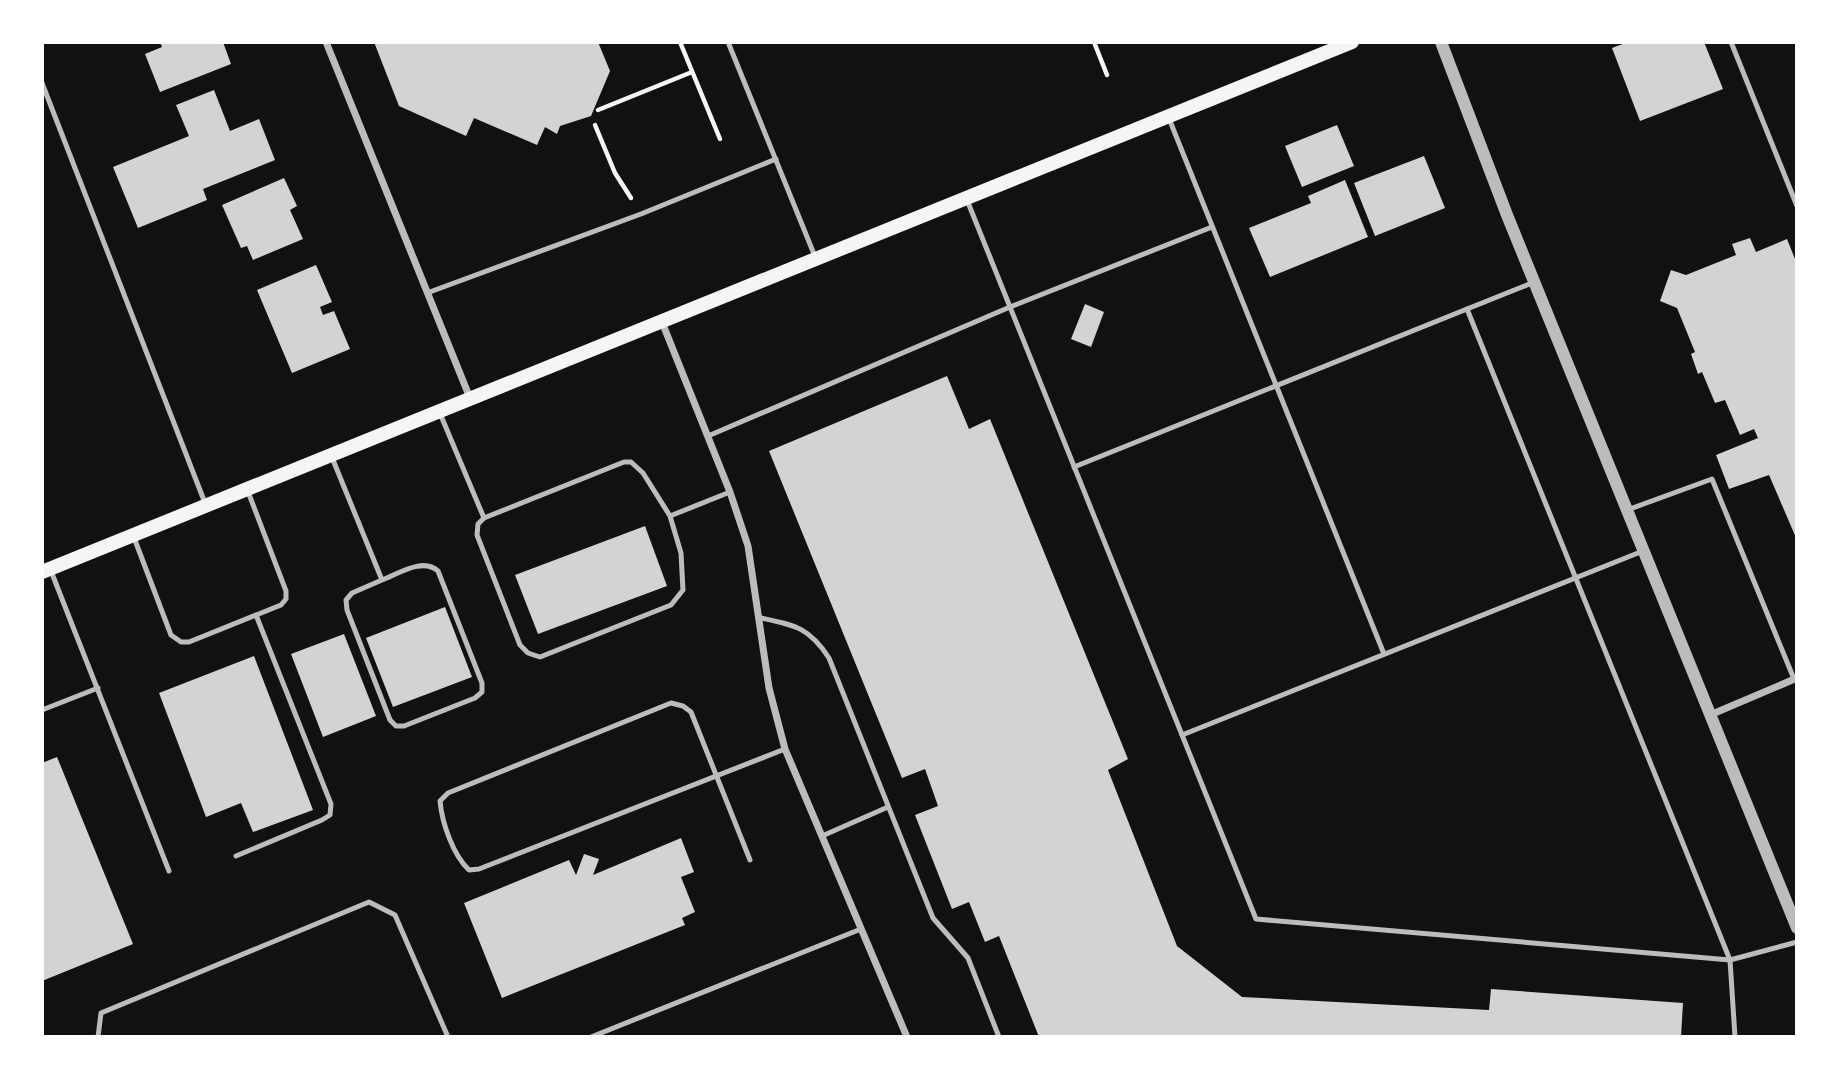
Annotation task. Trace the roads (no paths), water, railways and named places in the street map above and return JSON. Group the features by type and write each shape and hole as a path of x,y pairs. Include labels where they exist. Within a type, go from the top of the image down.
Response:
{"main road":[{"path":"46,570 1352,42"}],"street":[{"path":"326,42 470,399"},
{"path":"1441,42 1534,282 1797,928"},
{"path":"661,321 730,492 748,546 761,618 769,688 785,749 907,1037"},
{"path":"1710,715 1796,679"}],"lane":[{"path":"728,42 816,259"},
{"path":"1731,42 1797,206"},
{"path":"42,83 206,506"},
{"path":"1168,116 1384,654"},
{"path":"427,293 641,214 776,159"},
{"path":"966,198 1256,919 1731,960 1797,942"},
{"path":"708,436 1010,307 1212,227"},
{"path":"1074,467 1534,282"},
{"path":"1467,309 1731,960 1735,1037"},
{"path":"439,411 484,518"},
{"path":"331,455 382,580"},
{"path":"624,462 631,462 643,472 670,516 681,553 682,590 671,605 540,657 528,653 520,645 477,535 478,524 484,518 624,462"},
{"path":"1627,510 1712,480 1796,679"},
{"path":"133,535 172,635 181,642 189,642 281,605 286,599 286,591 247,489"},
{"path":"670,516 730,492"},
{"path":"1182,735 1643,551"},
{"path":"423,564 433,566 438,571 482,683 482,692 475,698 404,726 396,726 390,720 347,610 346,600 352,593 382,580 423,564"},
{"path":"46,570 97,688 169,871"},
{"path":"236,856 330,816 331,804 256,615"},
{"path":"761,618 794,625 806,631 819,642 829,658 933,918 968,958 999,1037"},
{"path":"42,710 97,688"},
{"path":"750,860 717,776 691,712 683,706 671,703 448,793 440,801 442,816 462,863 469,870 479,869 717,776 785,749"},
{"path":"822,836 888,807"},
{"path":"98,1037 101,1013 369,902 395,915 448,1037"},
{"path":"591,1037 861,929"}]}
